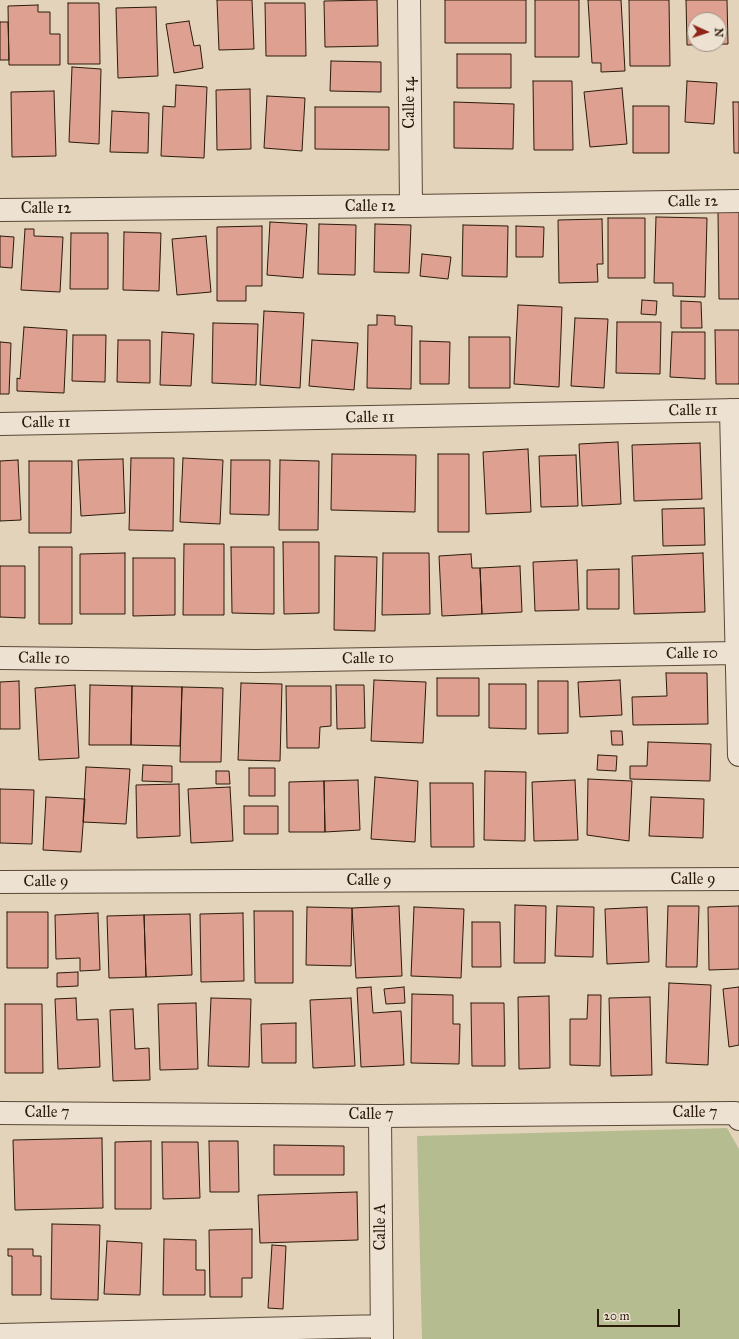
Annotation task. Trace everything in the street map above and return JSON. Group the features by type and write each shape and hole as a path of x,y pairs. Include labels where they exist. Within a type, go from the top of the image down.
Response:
{"street":[{"name":"Calle 14","path":"409,0 410,206"},
{"name":"Calle 12","path":"0,210 739,201"},
{"name":"Calle 11","path":"0,424 735,410"},
{"path":"735,410 736,654 739,755"},
{"name":"Calle 10","path":"0,658 256,661 736,654"},
{"name":"Calle 9","path":"0,882 739,879"},
{"name":"Calle 7","path":"0,1113 380,1116 735,1113 739,1120"},
{"name":"Calle A","path":"380,1116 382,1332"},
{"path":"0,1335 382,1332"}],"green space":[{"path":"727,1128 739,1149 739,1339 422,1339 417,1136"}],"building":[{"path":"217,0 252,0 254,49 219,50"},
{"path":"377,0 378,46 325,47 324,1"},
{"path":"445,0 526,0 526,43 445,43"},
{"path":"535,0 579,0 579,57 535,57"},
{"path":"588,0 621,0 625,71 601,72 601,63 592,63"},
{"path":"629,0 669,0 670,66 630,66"},
{"path":"686,0 727,0 728,44 727,12 687,12 687,45"},
{"path":"68,3 99,3 100,64 68,64"},
{"path":"265,3 305,3 306,56 266,56"},
{"path":"38,5 38,12 50,12 50,34 60,34 60,65 9,65 8,6"},
{"path":"156,7 158,76 118,78 116,8"},
{"path":"189,21 194,46 200,45 203,68 174,73 166,24"},
{"path":"0,22 8,22 9,60 0,60"},
{"path":"457,54 511,54 511,88 457,88"},
{"path":"331,61 381,62 381,92 330,91"},
{"path":"72,67 101,69 99,144 69,142"},
{"path":"533,81 572,81 573,150 534,150"},
{"path":"687,81 717,83 714,124 685,122"},
{"path":"176,85 207,87 204,158 161,156 163,106 175,107"},
{"path":"622,88 627,144 590,147 584,92"},
{"path":"250,89 251,149 217,150 216,90"},
{"path":"54,91 56,156 12,157 11,92"},
{"path":"267,96 305,98 302,151 264,148"},
{"path":"454,102 514,104 513,149 454,148"},
{"path":"733,102 739,102 739,153 734,153"},
{"path":"633,106 669,106 669,153 633,153"},
{"path":"315,107 389,107 389,150 315,149"},
{"path":"112,111 149,113 148,153 110,152"},
{"path":"718,211 739,211 739,299 719,299"},
{"path":"656,217 707,218 705,297 673,296 673,283 654,283"},
{"path":"608,218 645,218 645,278 608,278"},
{"path":"602,219 603,264 597,264 598,282 559,283 558,220"},
{"path":"270,222 307,224 303,278 267,275"},
{"path":"319,224 356,225 355,275 318,274"},
{"path":"375,224 411,225 409,273 374,272"},
{"path":"463,225 508,226 507,277 462,276"},
{"path":"262,226 262,286 246,286 246,301 217,301 217,227"},
{"path":"516,226 544,227 543,257 516,257"},
{"path":"25,229 34,229 34,236 63,237 60,292 21,290"},
{"path":"124,232 161,233 159,291 123,290"},
{"path":"71,233 108,233 108,289 70,289"},
{"path":"0,236 14,237 12,268 0,267"},
{"path":"206,236 211,292 177,295 172,239"},
{"path":"422,254 451,257 448,279 420,276"},
{"path":"642,300 657,301 656,315 641,314"},
{"path":"681,301 701,302 702,328 681,328"},
{"path":"518,305 562,307 559,387 514,384"},
{"path":"264,311 304,313 300,388 260,385"},
{"path":"377,315 395,316 395,325 412,326 411,389 367,388 368,325 377,325"},
{"path":"575,318 608,319 604,388 571,386"},
{"path":"617,322 661,322 660,374 616,373"},
{"path":"213,323 258,324 256,385 212,383"},
{"path":"24,327 67,330 64,393 17,391 17,378 20,379"},
{"path":"715,330 739,330 739,384 716,384"},
{"path":"162,332 194,334 191,386 160,385"},
{"path":"672,332 705,332 705,379 670,377"},
{"path":"73,335 106,335 105,382 72,381"},
{"path":"469,337 510,337 510,388 469,388"},
{"path":"118,340 150,340 150,383 117,382"},
{"path":"312,340 358,343 354,390 309,386"},
{"path":"420,341 450,342 449,384 420,384"},
{"path":"0,342 11,343 9,394 0,394"},
{"path":"618,442 621,504 582,506 579,444"},
{"path":"700,443 702,499 634,501 632,445"},
{"path":"528,449 531,512 486,514 483,452"},
{"path":"332,454 416,455 415,512 331,510"},
{"path":"438,454 469,454 469,532 438,532"},
{"path":"576,455 578,506 541,507 539,456"},
{"path":"131,458 174,458 173,531 129,530"},
{"path":"183,458 223,460 220,524 180,522"},
{"path":"123,459 125,513 81,516 78,460"},
{"path":"18,460 21,520 0,521 0,461"},
{"path":"231,460 270,460 269,515 230,514"},
{"path":"280,460 319,461 318,530 279,530"},
{"path":"29,461 72,461 71,533 29,533"},
{"path":"704,508 705,545 663,546 662,509"},
{"path":"283,542 319,542 319,613 284,614"},
{"path":"184,544 224,544 224,615 183,615"},
{"path":"39,547 72,547 72,624 39,624"},
{"path":"231,547 274,547 274,614 232,613"},
{"path":"125,553 125,614 80,614 80,554"},
{"path":"383,553 429,553 430,614 382,615"},
{"path":"703,553 705,612 634,614 632,556"},
{"path":"471,554 472,568 480,568 482,614 442,616 439,556"},
{"path":"335,556 377,557 375,631 334,630"},
{"path":"133,558 175,558 175,615 133,616"},
{"path":"577,560 579,610 535,611 533,562"},
{"path":"0,566 25,566 25,618 0,617"},
{"path":"520,566 522,612 482,614 480,568"},
{"path":"619,569 619,609 587,609 587,570"},
{"path":"666,673 707,673 708,724 633,725 632,697 667,696"},
{"path":"437,678 479,678 479,716 437,716"},
{"path":"374,680 426,682 423,743 371,741"},
{"path":"620,680 622,715 580,717 578,682"},
{"path":"19,681 20,729 0,729 0,682"},
{"path":"538,681 568,681 568,733 538,734"},
{"path":"241,683 282,684 280,761 238,760"},
{"path":"489,684 526,684 526,729 489,728"},
{"path":"75,685 79,758 39,760 35,688"},
{"path":"90,685 132,686 131,745 89,745"},
{"path":"336,685 364,685 365,728 337,729"},
{"path":"132,686 182,687 180,746 131,745"},
{"path":"286,686 331,686 331,726 320,727 319,748 287,748"},
{"path":"182,687 223,688 221,762 180,762"},
{"path":"611,731 622,731 623,745 612,745"},
{"path":"648,742 711,744 710,781 630,779 630,766 647,766"},
{"path":"598,755 617,756 616,771 597,770"},
{"path":"143,765 172,766 172,782 142,781"},
{"path":"86,767 130,769 126,824 83,822"},
{"path":"249,768 275,768 275,796 249,796"},
{"path":"216,771 229,771 230,784 216,784"},
{"path":"485,771 526,772 525,841 484,840"},
{"path":"375,777 418,781 415,842 371,839"},
{"path":"588,779 632,781 629,841 587,835"},
{"path":"358,780 360,830 325,832 324,781"},
{"path":"575,780 578,840 534,841 532,782"},
{"path":"324,781 325,832 289,832 289,782"},
{"path":"430,783 473,783 474,847 431,847"},
{"path":"179,784 180,836 137,838 136,785"},
{"path":"230,787 233,841 191,843 188,789"},
{"path":"0,789 34,790 32,844 0,843"},
{"path":"46,797 85,799 81,852 43,850"},
{"path":"651,797 704,799 703,838 649,836"},
{"path":"244,806 278,806 278,834 244,834"},
{"path":"515,905 546,906 545,963 514,963"},
{"path":"399,906 402,976 356,978 352,908"},
{"path":"557,906 594,907 593,957 555,956"},
{"path":"668,906 699,906 697,967 666,967"},
{"path":"739,906 739,969 709,970 708,907"},
{"path":"307,907 352,908 351,966 306,965"},
{"path":"414,907 464,909 461,978 411,976"},
{"path":"647,907 649,962 607,964 605,909"},
{"path":"254,911 293,911 293,983 255,983"},
{"path":"7,912 48,912 48,968 7,968"},
{"path":"98,913 100,970 80,971 80,958 56,959 55,915"},
{"path":"243,913 244,981 201,982 200,914"},
{"path":"190,914 192,975 146,977 144,915"},
{"path":"144,915 146,977 109,978 107,916"},
{"path":"472,922 500,922 501,967 472,967"},
{"path":"78,972 78,986 57,987 57,973"},
{"path":"669,983 711,985 708,1065 666,1063"},
{"path":"371,987 373,1013 401,1011 404,1065 361,1067 357,988"},
{"path":"404,987 405,1003 386,1004 384,989"},
{"path":"739,987 739,1045 729,1047 723,989"},
{"path":"412,994 453,995 453,1024 460,1024 459,1064 411,1063"},
{"path":"588,995 601,995 600,1066 570,1065 570,1019 587,1019"},
{"path":"549,996 550,1068 519,1069 518,997"},
{"path":"650,997 652,1075 611,1076 609,998"},
{"path":"76,998 77,1020 98,1019 100,1067 58,1069 55,999"},
{"path":"211,998 251,999 249,1067 208,1066"},
{"path":"351,998 355,1066 313,1068 310,1000"},
{"path":"196,1003 198,1069 160,1070 158,1004"},
{"path":"471,1003 504,1003 505,1066 472,1066"},
{"path":"5,1004 42,1004 43,1073 5,1073"},
{"path":"133,1009 135,1049 149,1048 150,1080 113,1081 110,1010"},
{"path":"296,1023 296,1063 262,1063 261,1024"},
{"path":"102,1138 103,1208 15,1210 13,1140"},
{"path":"151,1141 151,1209 115,1209 115,1142"},
{"path":"209,1141 238,1141 239,1192 210,1192"},
{"path":"162,1142 198,1142 200,1198 163,1199"},
{"path":"274,1145 344,1146 344,1175 274,1175"},
{"path":"357,1192 358,1240 260,1243 258,1195"},
{"path":"52,1224 100,1225 98,1300 51,1299"},
{"path":"252,1229 252,1278 242,1278 242,1297 210,1297 209,1230"},
{"path":"164,1239 196,1240 196,1270 205,1270 205,1295 163,1295"},
{"path":"107,1241 142,1243 140,1295 104,1294"},
{"path":"272,1245 286,1246 283,1309 268,1308"},
{"path":"8,1249 33,1249 33,1256 41,1256 41,1295 12,1295 12,1256 8,1256"}]}
